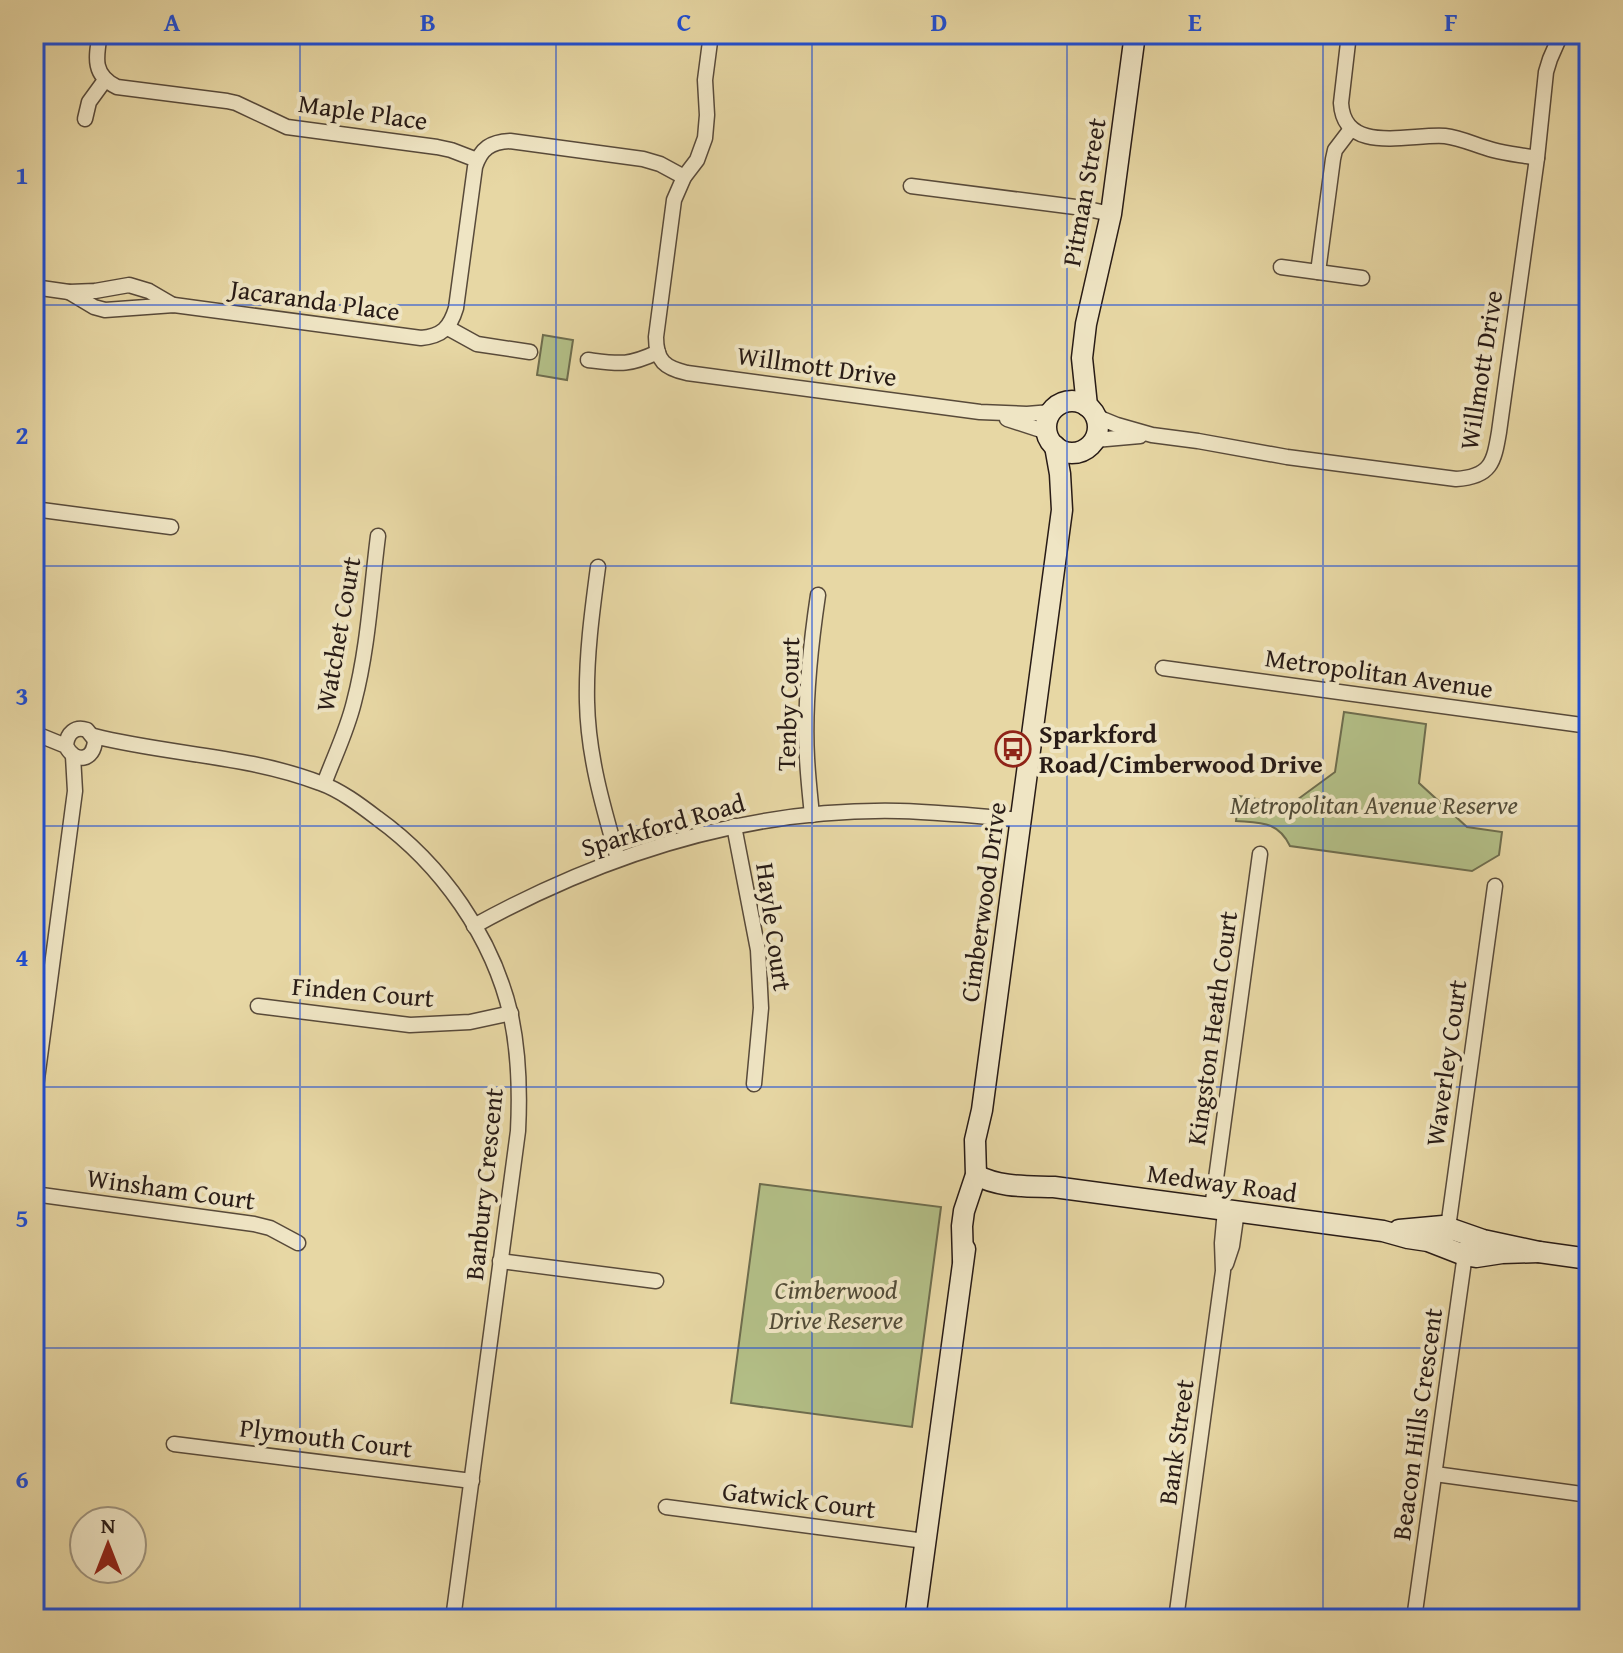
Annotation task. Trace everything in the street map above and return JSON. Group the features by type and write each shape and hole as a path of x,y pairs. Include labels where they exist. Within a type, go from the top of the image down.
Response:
{"street":[{"path":"85,119 89,102 105,80 98,67 100,34"},
{"path":"588,360 632,363 658,352 656,337 674,200 684,177 697,160 705,138 705,80 711,34"},
{"name":"Pitman Street","path":"1054,423 1082,358 1090,304 1111,214 1135,34"},
{"path":"1349,34 1341,114 1351,129 1368,136 1397,139 1444,136 1491,150 1537,158"},
{"name":"Willmott Drive","path":"1091,411 1117,425 1152,435 1287,457 1456,479 1468,479 1484,472 1494,458 1498,440 1546,72 1562,35"},
{"name":"Maple Place","path":"105,80 117,87 236,103 287,127 437,147 477,160"},
{"path":"1318,272 1335,150 1351,129"},
{"path":"530,352 477,344 448,328 456,308 477,160 486,147 492,143 510,141 643,159 684,177"},
{"path":"911,186 1111,214"},
{"path":"1281,267 1362,278"},
{"name":"Jacaranda Place","path":"34,287 69,292 129,285 149,291 174,305"},
{"name":"Jacaranda Place","path":"69,292 105,310 174,305 421,338 440,334 448,328"},
{"name":"Willmott Drive","path":"658,352 668,367 687,373 980,412 1028,425 1054,423"},
{"name":"Pitman Street","path":"1082,358 1091,411"},
{"path":"1072,401 1091,411 1098,432 1090,445 1069,453 1054,423 1072,401"},
{"name":"Cimberwood Drive","path":"1054,423 1062,510"},
{"name":"Willmott Drive","path":"1090,445 1152,435"},
{"name":"Cimberwood Drive","path":"915,1619 963,1260 964,1211 985,1176 975,1140 982,1110 1062,510 1072,478 1090,445"},
{"path":"34,509 171,527"},
{"name":"Watchet Court","path":"324,784 354,703 378,536"},
{"path":"598,567 588,653 587,704 594,768 618,859"},
{"name":"Tenby Court","path":"812,815 807,707 818,595"},
{"name":"Metropolitan Avenue","path":"1163,668 1589,726"},
{"name":"Banbury Crescent","path":"34,733 81,746 132,746 247,762 324,784 402,836 443,878 474,926 497,972 511,1013 519,1070 518,1131 453,1619"},
{"path":"34,1102 81,746"},
{"name":"Sparkford Road","path":"474,926 525,898 581,873 670,842 734,826 812,815 897,811 1021,820"},
{"name":"Hayle Court","path":"734,826 758,950 761,1008 754,1084"},
{"name":"Kingston Heath Court","path":"1225,1209 1260,854"},
{"name":"Waverley Court","path":"1456,1241 1495,886"},
{"name":"Finden Court","path":"258,1006 410,1025 470,1022 511,1013"},
{"name":"Medway Road","path":"985,1176 1008,1186 1054,1187 1456,1241 1476,1257 1539,1252 1589,1259"},
{"name":"Winsham Court","path":"34,1194 254,1224 270,1228 298,1243"},
{"name":"Bank Street","path":"1176,1619 1223,1271 1225,1209"},
{"name":"Beacon Hills Crescent","path":"1414,1619 1435,1474 1456,1241"},
{"path":"500,1261 656,1281"},
{"name":"Plymouth Court","path":"174,1444 472,1481"},
{"path":"1435,1474 1589,1495"},
{"name":"Gatwick Court","path":"666,1507 925,1541"}],"green space":[{"path":"543,335 573,340 567,380 537,375"},
{"name":"Metropolitan Avenue Reserve","path":"1344,712 1426,724 1419,783 1467,827 1502,832 1499,855 1472,871 1290,846 1280,832 1268,825 1236,821 1239,796 1290,805 1335,772"},
{"name":"Cimberwood Drive Reserve","path":"760,1184 941,1207 912,1427 731,1403"}],"place":[{"name":"Sparkford Road/Cimberwood Drive","path":"1013,749"}]}
